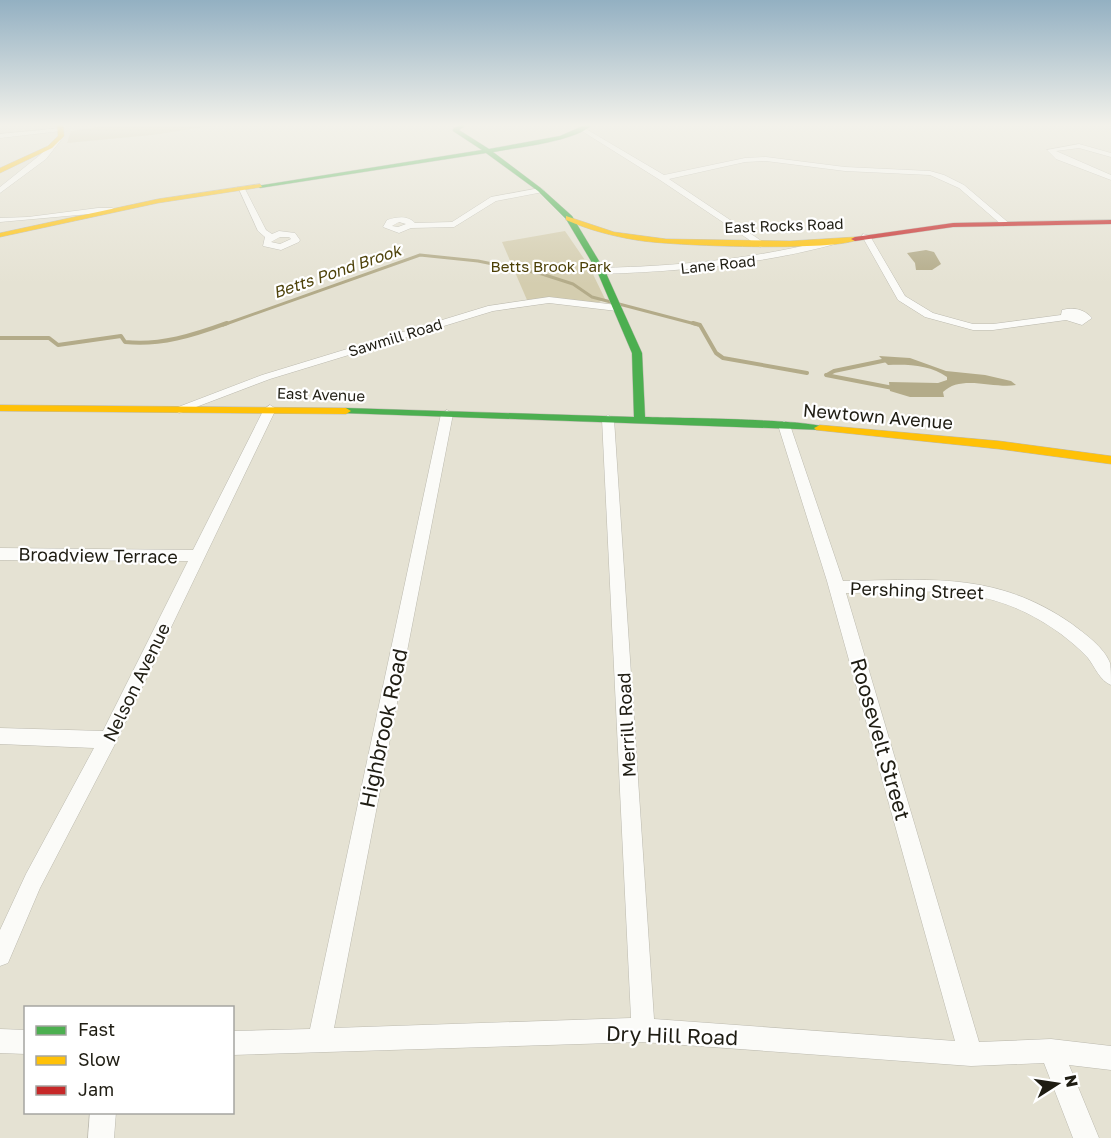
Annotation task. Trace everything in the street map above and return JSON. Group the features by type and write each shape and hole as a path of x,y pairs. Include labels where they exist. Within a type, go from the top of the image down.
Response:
{"main road":[{"path":"0,235 111,210 311,178"},
{"path":"524,178 569,218 601,270 637,353 640,420"},
{"name":"East Rocks Road","path":"569,218 585,227 609,234 701,244 832,242 933,226 1111,222"},
{"name":"East Avenue","path":"0,408 270,409 640,420"},
{"name":"Newtown Avenue","path":"640,420 784,425 999,445 1111,460"}],"street":[{"path":"0,191 16,178"},
{"path":"663,178 760,244"},
{"path":"948,178 960,184 1006,224"},
{"path":"240,189 262,231 271,237"},
{"path":"411,226 454,224 494,199 540,190"},
{"path":"0,220 29,219 97,209 111,210"},
{"path":"866,236 901,298 930,315 974,327 993,327 1067,317"},
{"name":"Lane Road","path":"601,270 684,269 762,260 832,242"},
{"name":"Sawmill Road","path":"179,409 266,377 492,308 549,300 616,305"},
{"name":"Nelson Avenue","path":"0,954 33,881 108,740 196,556 270,409"},
{"name":"Highbrook Road","path":"319,1042 447,414"},
{"name":"Merrill Road","path":"608,419 643,1030"},
{"name":"Roosevelt Street","path":"784,425 837,587 971,1054"},
{"name":"Broadview Terrace","path":"0,554 196,556"},
{"name":"Pershing Street","path":"837,587 959,587 992,591 1021,602 1055,622 1092,651 1111,678"},
{"path":"0,736 108,740"},
{"name":"Dry Hill Road","path":"234,1043 643,1030 971,1054 1051,1051 1111,1058"},
{"path":"0,1041 24,1042"},
{"path":"1051,1051 1086,1138"},
{"path":"101,1138 103,1114"}],"green space":[{"name":"Betts Brook Park","path":"565,231 589,266 605,299 597,303 547,298 527,300 502,242"}],"shaded area":[{"path":"926,250 934,252 941,264 932,270 916,270 915,263 907,253"},
{"path":"879,356 910,358 946,371 985,375 1011,381 1016,385 959,384 943,392 944,397 910,397 890,391 889,382 938,383 947,380 947,377 926,368 911,365 888,365"}],"waterway":[{"name":"Betts Pond Brook","path":"223,325 420,255 478,261 542,274 573,284 592,297 611,302"},
{"name":"Betts Pond Brook","path":"619,304 699,325"},
{"name":"Betts Pond Brook","path":"0,338 49,338 58,345 121,336 125,342 138,343 164,341 227,323"},
{"name":"Betts Pond Brook","path":"693,323 700,325 716,353 723,358 807,373"},
{"name":"Betts Pond Brook","path":"827,375 834,371 887,360"},
{"name":"Betts Pond Brook","path":"826,375 893,388"}],"traffic: fast":[{"path":"260,186 313,178"},
{"path":"524,178 569,218 601,271 637,353 640,420"},
{"path":"346,411 820,428"}],"traffic: slow":[{"path":"0,235 158,201 260,186"},
{"path":"569,218 613,234 693,243 790,243 855,239"},
{"path":"0,408 346,411"},
{"path":"820,428 999,445 1111,460"}],"traffic: jam":[{"path":"855,239 953,225 1111,222"}]}
